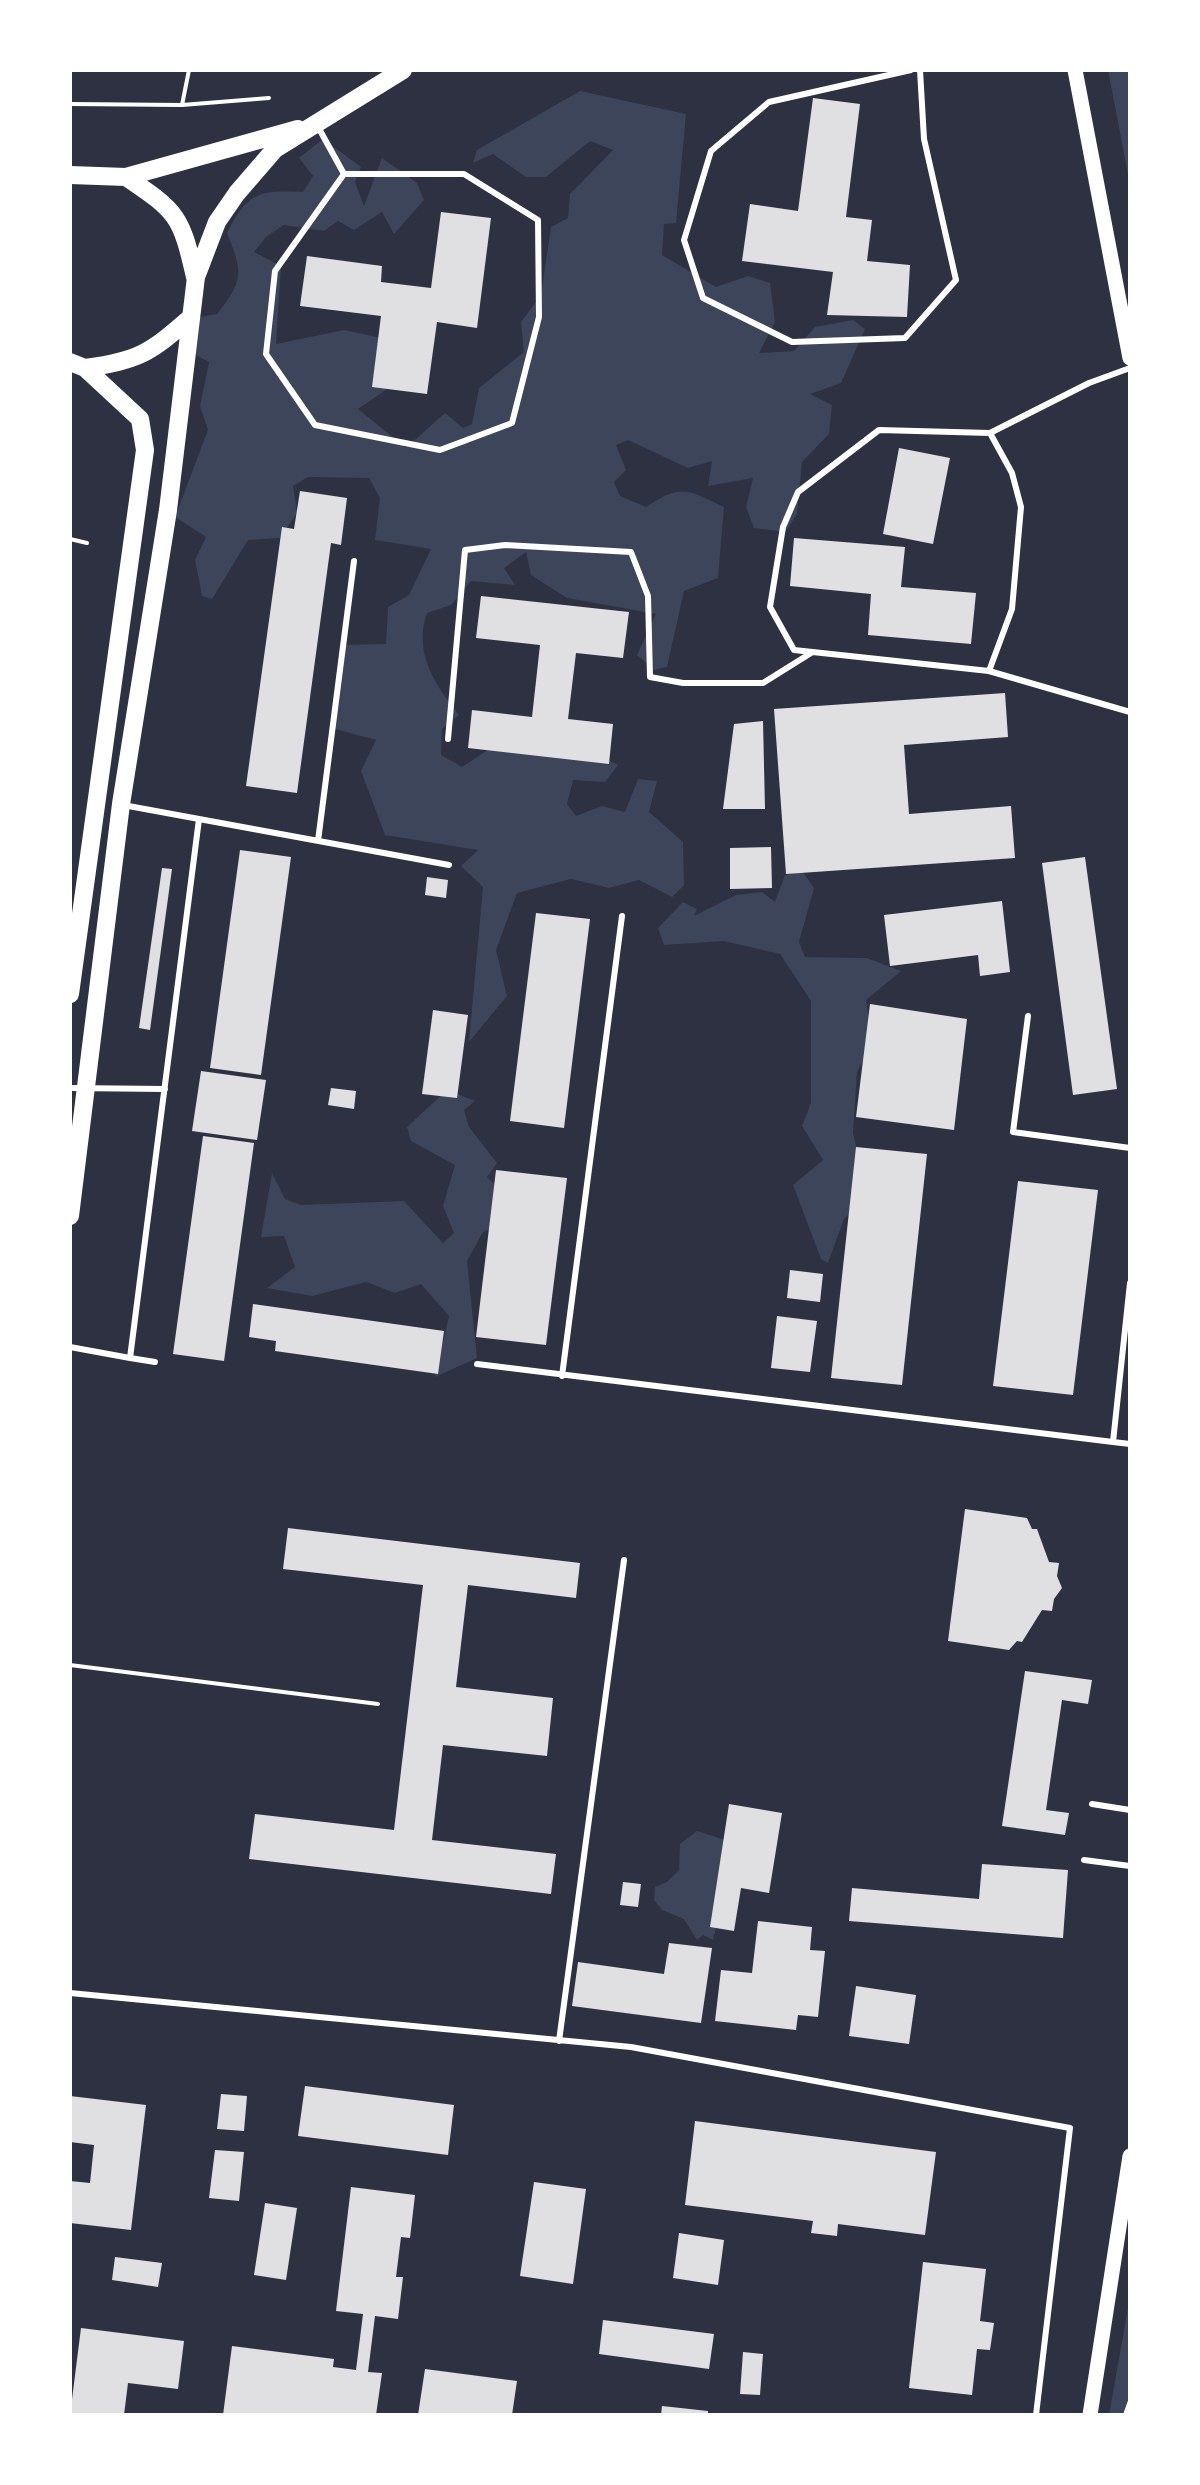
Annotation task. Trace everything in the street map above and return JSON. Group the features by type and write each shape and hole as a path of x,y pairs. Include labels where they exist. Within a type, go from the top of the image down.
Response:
{"main road":[{"path":"70,1216 78,1089 168,510 196,277 218,222 275,149 403,70"},
{"path":"70,175 126,177 316,124"},
{"path":"126,177 165,203 184,230 196,277"},
{"path":"78,365 126,362 153,350 190,318"},
{"path":"70,994 100,754 145,450 140,419 78,365"}],"street":[{"path":"1075,70 1130,358"},
{"path":"1090,2415 1130,2156"}],"lane":[{"path":"910,70 769,102 711,150 684,240 703,298 792,342 905,338 956,280 924,139 920,70"},
{"path":"316,124 344,174"},
{"path":"344,174 464,174 538,220 539,317 512,423 440,450 315,425 266,354 274,271 344,174"},
{"path":"1130,368 1089,383 990,434 878,430 798,492 783,527 770,607 794,650 989,671 1130,712"},
{"path":"989,671 1012,609 1021,507 1012,473 990,434"},
{"path":"448,740 465,550 505,545 631,552 648,596 650,676 683,682 763,684 812,652"},
{"path":"318,840 354,562"},
{"path":"121,804 449,864"},
{"path":"130,1358 199,819"},
{"path":"562,1376 622,916"},
{"path":"1028,1016 1013,1132 1130,1148"},
{"path":"78,1089 164,1089"},
{"path":"1113,1442 1130,1283"},
{"path":"70,1348 155,1362"},
{"path":"476,1364 1130,1444"},
{"path":"559,2041 624,1560"},
{"path":"1092,1804 1130,1810"},
{"path":"1084,1860 1130,1866"},
{"path":"70,1992 631,2047 1070,2128 1036,2415"}],"path":[{"path":"182,105 189,70"},
{"path":"70,104 182,105 269,98"},
{"path":"70,539 87,543"},
{"path":"70,1664 378,1704"},
{"path":"1125,2415 1130,2401"}],"shaded area":[{"path":"1108,70 1130,70 1130,185"},
{"path":"580,91 686,114 676,223 664,224 662,255 716,287 748,276 770,283 775,322 759,353 794,351 815,327 853,320 865,329 841,383 810,394 832,405 829,434 802,462 797,514 785,532 754,528 746,507 753,478 708,486 712,461 688,468 628,440 616,445 626,470 614,482 620,496 646,507 668,494 685,492 724,507 718,578 684,591 667,667 654,670 637,655 656,614 567,598 531,575 526,552 504,568 515,585 471,581 451,605 427,613 423,627 425,655 435,680 459,715 442,729 441,755 462,767 497,744 580,747 618,765 605,782 573,780 567,804 576,816 602,806 625,812 638,779 657,781 649,812 683,842 684,885 672,897 639,880 609,888 571,879 517,893 496,950 507,996 469,1042 483,887 461,866 478,850 385,835 361,771 376,740 335,729 346,645 386,644 388,607 409,595 431,549 375,540 380,498 369,478 308,477 293,486 297,513 280,538 248,540 212,599 202,596 195,560 206,537 175,517 208,430 200,406 209,362 196,355 195,318 217,314 232,293 238,267 227,233 248,201 265,193 303,192 313,176 299,158 323,139 361,167 355,182 364,206 382,158 417,183 424,200 394,234 382,212 354,230 338,221 324,231 284,225 266,237 254,252 281,266 276,344 344,330 386,339 393,385 358,409 406,448 445,413 463,428 472,424 479,388 524,352 521,322 541,295 551,227 568,218 570,194 613,150 590,141 546,177 526,177 493,154 473,163 477,150"},
{"path":"803,872 814,888 799,942 805,957 867,958 901,971 866,1000 872,1043 857,1072 853,1133 867,1195 844,1219 828,1263 821,1259 793,1185 823,1160 802,1126 811,1103 811,1001 780,954 724,941 664,945 658,928 683,902 697,909 694,916 736,895 762,892 775,902 785,875"},
{"path":"447,1090 475,1101 464,1110 469,1127 497,1163 487,1177 510,1199 505,1223 483,1232 467,1261 477,1358 435,1377 449,1316 421,1284 395,1293 366,1282 312,1296 267,1288 295,1267 284,1236 261,1237 272,1173 285,1199 301,1205 404,1201 443,1243 454,1233 443,1206 455,1165 411,1141 407,1127"},
{"path":"697,1831 722,1839 736,1849 713,1940 703,1935 697,1940 684,1919 662,1910 654,1900 655,1887 679,1870 680,1844"},
{"path":"1130,2297 1130,2415 1109,2415 1110,2409"}],"building":[{"path":"813,98 860,104 846,217 872,220 867,261 910,265 907,317 827,315 833,272 742,261 750,204 798,211"},
{"path":"441,212 491,218 477,328 437,322 427,394 372,387 381,316 300,306 307,256 382,266 381,282 431,288"},
{"path":"899,448 950,458 933,544 883,534"},
{"path":"300,491 347,498 341,545 331,543 297,793 246,786 282,527 294,529"},
{"path":"794,538 905,547 901,587 976,593 971,644 868,635 871,594 790,586"},
{"path":"481,596 629,612 623,658 576,653 568,719 613,724 609,764 468,748 472,710 532,717 540,645 476,638"},
{"path":"1005,693 1008,737 904,745 909,814 1011,806 1015,858 786,874 774,709"},
{"path":"763,721 765,809 723,809 734,724"},
{"path":"771,847 772,888 730,889 730,848"},
{"path":"240,850 291,857 261,1075 210,1068"},
{"path":"1085,857 1117,1089 1073,1095 1042,863"},
{"path":"162,868 172,869 150,1030 139,1028"},
{"path":"427,877 448,880 446,898 425,895"},
{"path":"1002,901 1010,972 980,976 978,955 890,966 884,915"},
{"path":"536,913 590,919 564,1128 510,1121"},
{"path":"870,1004 967,1019 954,1130 856,1117"},
{"path":"433,1010 468,1015 457,1098 422,1094"},
{"path":"201,1071 266,1080 257,1140 192,1131"},
{"path":"331,1088 356,1091 354,1109 328,1105"},
{"path":"203,1136 254,1143 224,1361 173,1354"},
{"path":"856,1147 927,1154 902,1385 831,1378"},
{"path":"496,1170 567,1178 546,1345 476,1337"},
{"path":"1018,1181 1098,1190 1073,1395 993,1386"},
{"path":"790,1270 823,1274 820,1302 787,1298"},
{"path":"253,1304 444,1331 438,1374 275,1351 276,1341 249,1337"},
{"path":"777,1316 817,1321 810,1372 771,1368"},
{"path":"965,1509 1027,1518 1032,1529 1037,1529 1049,1562 1059,1563 1057,1576 1062,1588 1052,1611 1042,1610 1022,1642 1017,1641 1009,1650 948,1641"},
{"path":"288,1528 580,1563 576,1598 468,1585 456,1687 553,1698 547,1756 443,1745 432,1840 556,1854 551,1894 249,1859 255,1814 394,1830 423,1585 283,1569"},
{"path":"1025,1671 1092,1680 1088,1704 1062,1700 1046,1810 1069,1813 1065,1835 1002,1826"},
{"path":"729,1804 782,1813 769,1893 741,1888 734,1931 710,1927"},
{"path":"982,1864 1068,1870 1063,1938 849,1921 852,1888 979,1899"},
{"path":"623,1882 641,1884 638,1907 620,1905"},
{"path":"758,1921 812,1927 810,1950 825,1951 818,2017 798,2015 796,2030 715,2021 721,1970 752,1973"},
{"path":"669,1943 712,1948 701,2023 572,2006 578,1962 664,1974"},
{"path":"856,1986 916,1995 909,2044 849,2036"},
{"path":"305,2086 454,2105 448,2155 298,2136"},
{"path":"221,2094 247,2096 244,2131 217,2129"},
{"path":"70,2096 146,2105 131,2230 70,2223 70,2181 90,2183 94,2145 70,2142"},
{"path":"695,2121 936,2152 925,2235 838,2224 837,2236 811,2233 813,2221 685,2205"},
{"path":"215,2150 244,2152 239,2201 209,2198"},
{"path":"534,2182 586,2189 573,2284 520,2276"},
{"path":"351,2187 415,2195 410,2238 401,2237 396,2277 403,2277 398,2319 375,2316 368,2372 382,2373 376,2415 223,2415 232,2346 334,2359 333,2367 356,2370 363,2314 336,2311"},
{"path":"265,2203 297,2208 286,2280 254,2275"},
{"path":"679,2233 724,2240 718,2285 673,2278"},
{"path":"115,2257 162,2263 158,2287 112,2280"},
{"path":"923,2262 986,2269 980,2321 994,2323 990,2350 977,2349 972,2395 909,2388"},
{"path":"603,2320 714,2334 709,2369 599,2354"},
{"path":"81,2328 184,2341 178,2389 128,2383 124,2415 70,2415"},
{"path":"743,2352 763,2354 760,2395 740,2394"},
{"path":"425,2369 517,2381 512,2415 418,2415"},
{"path":"662,2406 708,2411 708,2415 661,2415"}]}
